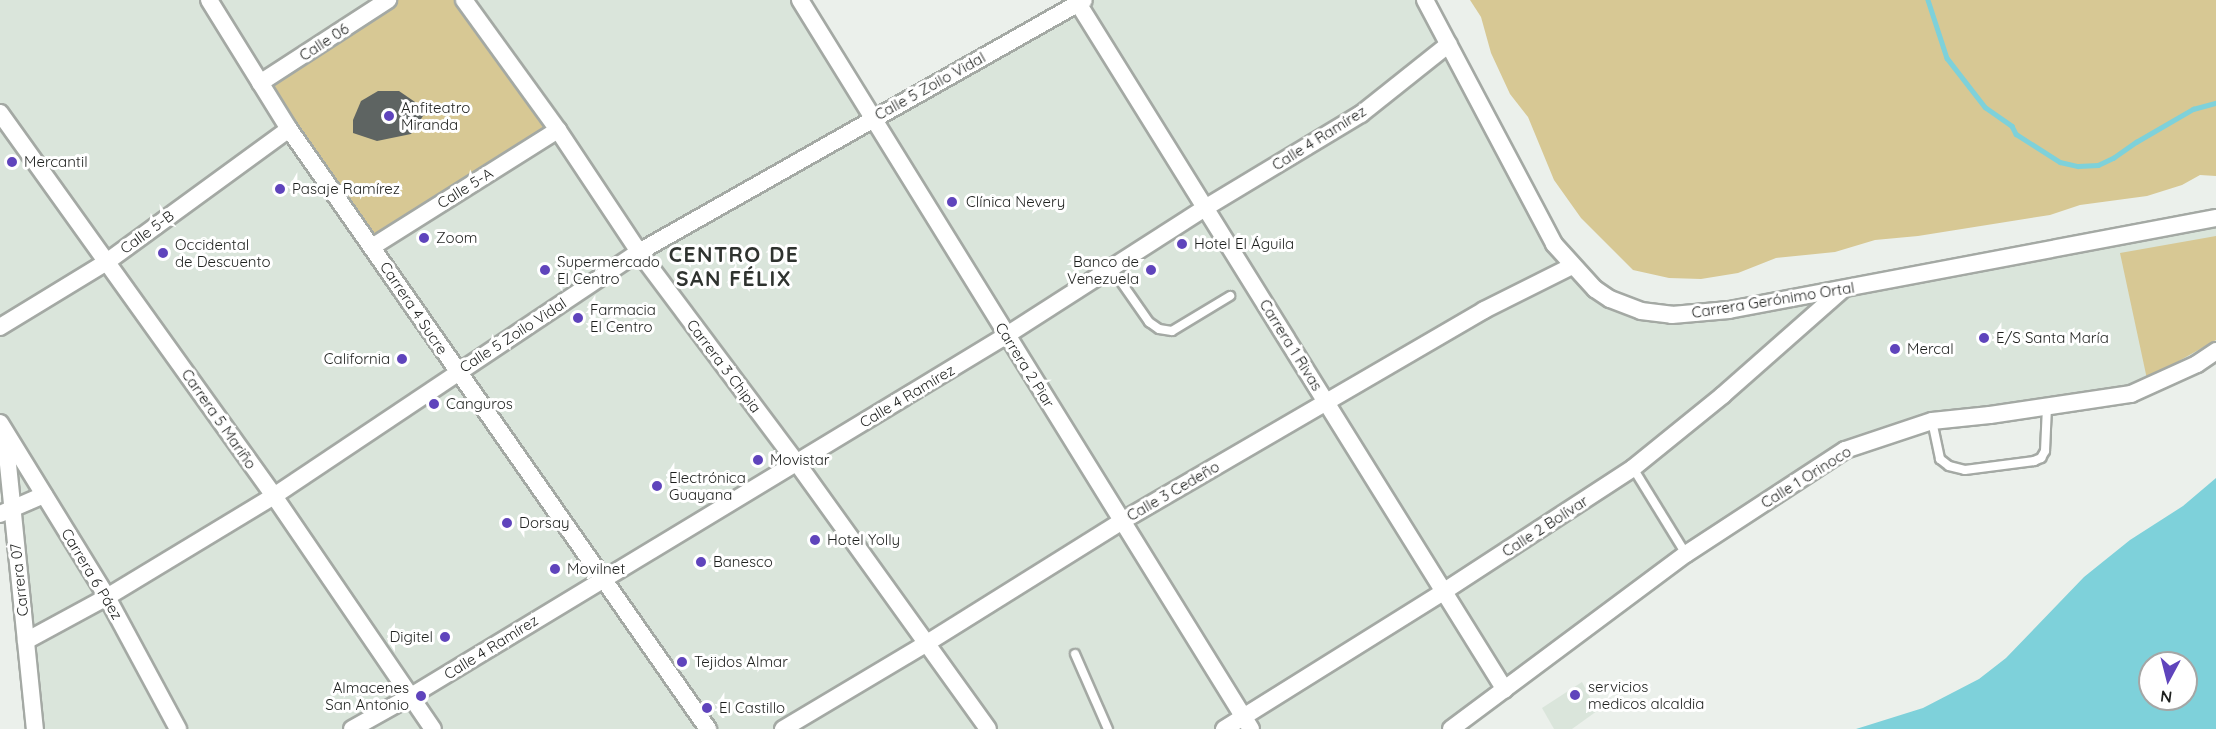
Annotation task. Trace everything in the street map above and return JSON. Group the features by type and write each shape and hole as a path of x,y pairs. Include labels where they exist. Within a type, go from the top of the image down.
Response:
{"street":[{"name":"Carrera 4 Sucre","path":"209,0 289,129 708,729"},
{"name":"Calle 06","path":"260,83 388,0"},
{"name":"Carrera 3 Chipia","path":"464,0 558,130 639,252 797,463 988,729"},
{"name":"Carrera 2 Piar","path":"800,0 1247,723"},
{"name":"Carrera Gerónimo Ortal","path":"1425,0 1554,244 1595,290 1610,299 1641,311 1692,315 1729,310 2216,218"},
{"name":"Calle 5 Zoilo Vidal","path":"26,641 107,597 274,496 457,371 639,252 1080,1"},
{"name":"Carrera 1 Rivas","path":"1080,1 1205,208 1505,690"},
{"name":"Calle 4 Ramírez","path":"352,729 411,696 603,578 797,463 1007,335 1205,208 1361,114 1449,44"},
{"name":"Carrera 5 Mariño","path":"0,113 274,496 433,729"},
{"name":"Calle 5-B","path":"0,327 108,261 289,129"},
{"name":"Calle 5-A","path":"372,247 558,130"},
{"name":"Calle 3 Cedeño","path":"783,729 927,644 1122,521 1484,310 1572,266"},
{"name":"Calle 2 Bolívar","path":"1224,729 1247,723 1633,468 1723,395 1843,289"},
{"name":"Calle 1 Orinoco","path":"1451,729 1686,554 1845,450 1932,421 2132,394 2197,364 2216,351"},
{"name":"Carrera 6 Páez","path":"2,427 107,597 178,729"},
{"name":"Carrera 07","path":"2,427 6,512 26,641 35,729"},
{"path":"6,512 44,495"}],"lane":[{"path":"1112,268 1149,322 1159,329 1172,331 1230,296"},
{"path":"1932,421 1940,459 1949,466 1965,470 2041,458 2045,451 2047,407"},
{"path":"1633,468 1686,554"},
{"path":"1075,654 1108,729"}],"shaded area":[{"path":"0,0 800,0 873,118 1084,0 1425,0 1582,277 1657,314 2216,218 2216,351 2131,394 1990,415 1845,450 1451,729 35,729 0,423"},
{"path":"397,0 457,0 550,129 373,239 267,84"},
{"path":"1470,0 2216,0 2216,176 2200,175 2182,185 2147,196 2080,205 2050,215 1918,236 1875,240 1835,252 1776,258 1738,273 1701,279 1669,278 1633,270 1581,218 1554,180 1528,117 1510,94 1491,53 1481,17"},
{"path":"2216,236 2216,340 2147,379 2120,253"},
{"name":"servicios medicos alcaldia","path":"1582,682 1597,711 1572,729 1554,729 1542,708"}],"water":[{"path":"2216,478 2216,729 1856,729 1923,708 1979,679 2006,658 2084,577 2130,540 2183,506"}],"building":[{"name":"Anfiteatro Miranda","path":"378,91 399,91 418,104 425,113 411,134 377,141 353,133 353,120 361,101"}],"waterway":[{"path":"1928,0 1947,58 1985,107 2012,126 2016,134 2060,162 2078,166 2098,165 2193,109 2216,103"}],"place":[{"name":"Anfiteatro Miranda","path":"389,116"},
{"name":"Mercantil","path":"12,162"},
{"name":"Pasaje Ramírez","path":"280,189"},
{"name":"Clínica Nevery","path":"952,202"},
{"name":"Zoom","path":"424,238"},
{"name":"Hotel El Águila","path":"1182,244"},
{"name":"Occidental de Descuento","path":"163,253"},
{"name":"Supermercado El Centro","path":"545,270"},
{"name":"Banco de Venezuela","path":"1151,270"},
{"name":"Farmacia El Centro","path":"578,318"},
{"name":"E/S Santa María","path":"1984,338"},
{"name":"Mercal","path":"1895,349"},
{"name":"California","path":"402,359"},
{"name":"Canguros","path":"434,404"},
{"name":"Movistar","path":"758,460"},
{"name":"Electrónica Guayana","path":"657,486"},
{"name":"Dorsay","path":"507,523"},
{"name":"Hotel Yolly","path":"815,540"},
{"name":"Banesco","path":"701,562"},
{"name":"Movilnet","path":"555,569"},
{"name":"Digitel","path":"445,637"},
{"name":"Tejidos Almar","path":"682,662"},
{"name":"servicios medicos alcaldia","path":"1575,695"},
{"name":"Almacenes San Antonio","path":"421,696"},
{"name":"El Castillo","path":"707,708"}],"district":[{"name":"CENTRO DE SAN FÉLIX","path":"734,266"}]}
